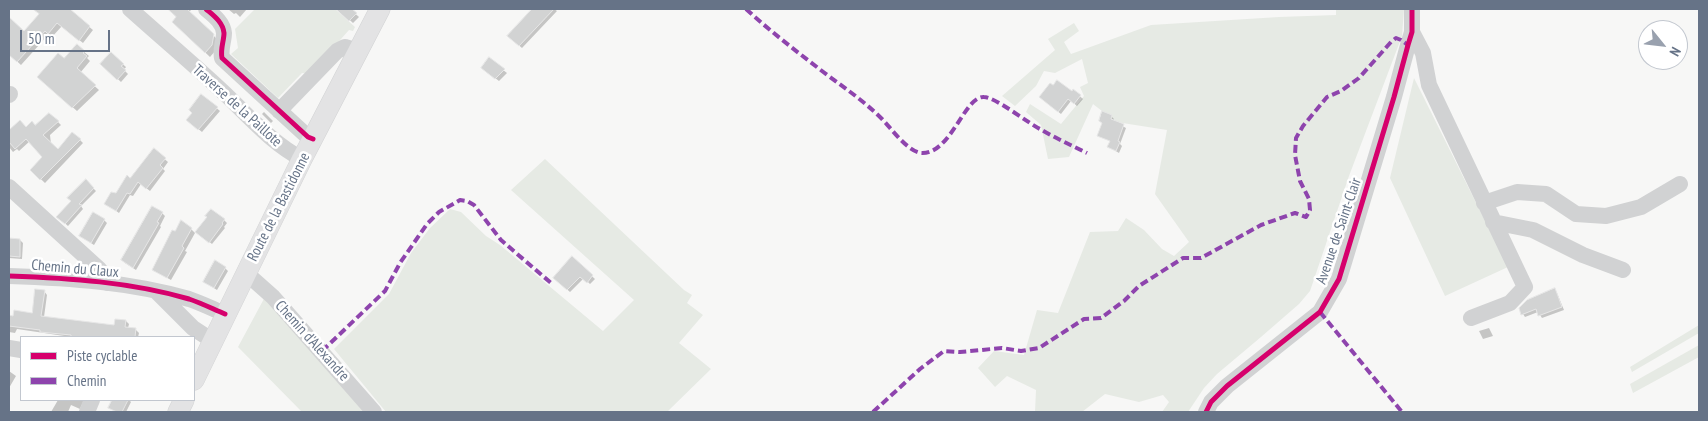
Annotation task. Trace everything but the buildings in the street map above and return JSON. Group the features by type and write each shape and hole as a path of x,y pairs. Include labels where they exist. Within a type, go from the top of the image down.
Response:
{"main road":[{"name":"Route de la Bastidonne","path":"195,378 302,159 380,9"}],"street":[{"name":"Traverse de la Paillote","path":"130,9 221,90 272,139 302,159"},
{"path":"206,9 218,19 224,32 222,58 279,112 308,137 313,139"},
{"name":"Avenue de Saint-Clair","path":"1206,412 1211,402 1227,386 1320,312 1328,299 1338,279 1347,253 1394,97 1412,32 1412,9"},
{"path":"1412,32 1423,53 1429,85 1525,287 1510,303 1471,318"},
{"path":"279,112 337,51 345,47 358,51"},
{"path":"1484,203 1517,192 1546,194 1576,214 1606,216 1641,206 1680,184"},
{"path":"9,187 99,268 105,276 107,283"},
{"path":"1493,222 1533,230 1583,256 1623,270"},
{"name":"Chemin d'Alexandre","path":"246,273 285,310 374,412"},
{"name":"Chemin du Claux","path":"9,276 107,283 191,300 225,314"},
{"path":"156,292 193,328 213,341"}],"shaded area":[{"path":"255,9 335,9 355,27 353,31 349,30 310,74 302,73 278,98 231,54 238,48 235,29"},
{"path":"1336,9 1404,9 1402,36 1349,176 1310,291 1299,304 1217,374 1204,388 1188,412 1162,412 1169,402 1163,395 1139,402 1105,394 1082,412 1035,412 1036,390 1007,376 995,387 978,368 994,351 1024,355 1037,310 1058,313 1090,232 1118,231 1126,218 1144,230 1162,249 1174,256 1189,242 1155,194 1167,130 1116,122 1093,104 1069,157 1048,159 1041,125 1026,112 1030,104 1061,124 1084,96 1080,87 1088,83 1082,59 1055,73 1044,71 1036,86 1015,106 1002,96 1055,50 1048,39 1074,23 1079,31 1064,42 1071,54 1151,25 1336,15"},
{"path":"1414,78 1508,267 1445,296 1390,178"},
{"path":"545,159 684,290 692,295 687,303 703,315 679,343 711,369 667,412 386,412 334,349 389,294 411,253 430,228 450,209 461,212 486,236 500,245 603,331 634,300 511,190"},
{"path":"266,295 367,412 302,412 238,347"},
{"path":"1699,325 1699,333 1632,372 1630,367"},
{"path":"1699,345 1699,357 1633,393 1630,384"}],"marked path":[{"path":"746,9 868,106 905,144 916,151 921,153 932,151 941,145 970,106 977,99 984,97 996,101 1035,126 1087,153"},
{"path":"873,412 920,369 944,351 960,352 1002,348 1021,351 1039,348 1084,319 1101,318 1124,301 1139,286 1183,258 1201,258 1261,225 1295,213 1306,217 1310,210 1309,199 1300,181 1295,155 1296,138 1303,126 1327,97 1341,91 1359,78 1396,38 1408,45"},
{"path":"322,351 385,291 400,263 427,224 439,212 460,200 474,205 501,240 551,283"},
{"path":"1320,312 1402,412"}],"cycle path":[{"path":"206,9 222,25 224,33 221,51 222,58 308,137 313,139"},
{"path":"1206,412 1211,402 1227,386 1320,312 1339,279 1412,32 1412,9"},
{"path":"9,276 77,280 145,289 189,299 225,314"}]}
